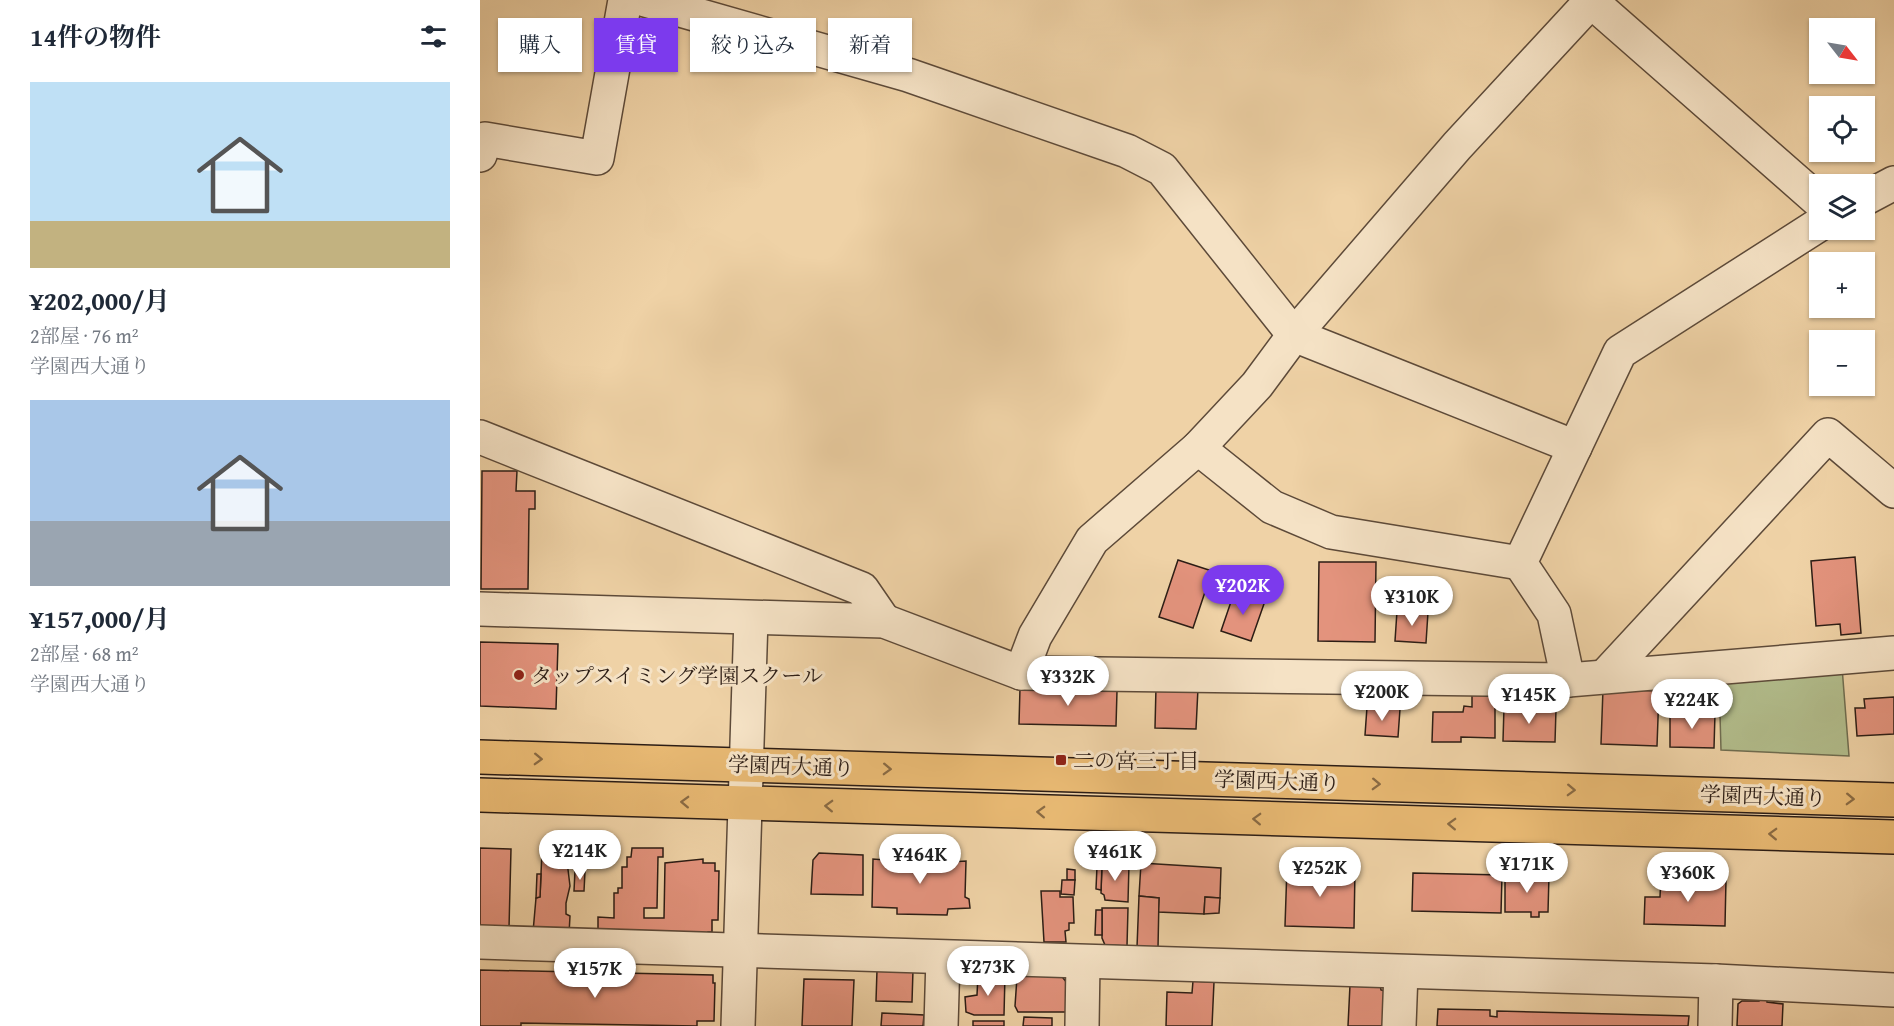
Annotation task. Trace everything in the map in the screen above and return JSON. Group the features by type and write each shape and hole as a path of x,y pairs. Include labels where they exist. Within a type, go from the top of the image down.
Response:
{"main road":[{"name":"学園西大通り","path":"480,757 1894,800"},
{"name":"学園西大通り","path":"480,795 1894,837"}],"street":[{"path":"480,155 485,139 597,158 625,0"},
{"path":"645,0 908,75 1127,151 1162,169 1294,335 1575,447"},
{"path":"1021,673 1035,636 1092,540 1198,447 1257,385 1294,335 1457,146 1591,0 1809,192"},
{"path":"1875,193 1894,183"},
{"path":"1520,563 1620,352 1809,231"},
{"path":"1605,676 1828,435 1894,491"},
{"path":"480,437 862,589 884,621"},
{"path":"1198,447 1272,507 1331,532 1520,563 1554,614 1568,680"},
{"path":"480,609 884,621 1021,673 1568,680 1894,653"},
{"path":"738,1026 751,618"},
{"path":"480,942 1716,981 1894,990"},
{"path":"941,1026 943,958"},
{"path":"1082,1026 1083,962"},
{"path":"1400,1026 1401,972"},
{"path":"1715,1026 1716,981"}],"green space":[{"path":"1842,667 1849,756 1721,750 1719,680"}],"building":[{"path":"482,471 517,471 516,491 535,491 535,509 529,509 528,589 481,589"},
{"path":"1855,557 1861,633 1841,635 1840,624 1816,626 1811,561"},
{"path":"1178,560 1212,571 1193,628 1159,617"},
{"path":"1319,562 1376,562 1375,642 1318,641"},
{"path":"1235,590 1265,601 1251,641 1221,631"},
{"path":"1397,611 1428,612 1426,643 1395,641"},
{"name":"タップスイミング学園スクール","path":"480,642 558,644 556,709 480,706"},
{"path":"1156,687 1198,688 1196,729 1155,728"},
{"path":"1020,688 1117,691 1116,726 1019,724"},
{"path":"1603,689 1659,691 1657,746 1601,744"},
{"path":"1472,692 1495,693 1495,738 1461,737 1461,742 1432,742 1433,712 1463,712 1464,706 1472,707"},
{"path":"1894,697 1894,734 1857,736 1855,708 1865,708 1864,699"},
{"path":"1367,707 1400,709 1398,737 1365,735"},
{"path":"1504,707 1556,709 1555,742 1503,741"},
{"path":"1670,713 1715,713 1714,748 1670,747"},
{"path":"480,848 511,849 509,928 480,927"},
{"path":"632,848 663,848 663,857 658,857 657,908 644,908 644,918 664,918 665,863 703,859 703,863 715,863 715,871 719,871 718,920 712,920 712,932 708,932 708,935 598,934 598,917 614,918 614,893 618,893 618,888 622,888 622,867 627,867 627,857 631,857"},
{"path":"542,851 566,853 570,886 566,903 566,914 570,916 569,934 533,932 536,898 540,897"},
{"path":"819,853 863,855 863,895 811,894 813,860"},
{"path":"898,854 949,855 950,862 966,861 965,897 969,899 970,908 948,909 947,915 897,914 897,908 872,907 873,859 898,861"},
{"path":"1102,862 1129,864 1128,902 1105,900 1101,893"},
{"path":"1141,863 1221,868 1220,898 1205,897 1204,914 1158,912 1159,898 1139,896"},
{"path":"1097,866 1102,866 1101,890 1096,889"},
{"path":"1287,867 1355,869 1354,928 1285,926"},
{"path":"1067,869 1075,870 1075,880 1067,880"},
{"path":"575,871 585,871 584,891 574,891"},
{"path":"1413,873 1502,875 1501,913 1412,911"},
{"path":"537,874 541,874 540,897 536,898"},
{"path":"1505,874 1549,875 1548,912 1539,912 1539,917 1531,917 1531,912 1505,912"},
{"path":"1661,877 1726,879 1725,926 1644,924 1645,897 1660,897"},
{"path":"1062,880 1075,880 1074,895 1061,894"},
{"path":"1041,891 1060,891 1060,897 1073,897 1074,923 1069,923 1069,930 1065,931 1066,942 1044,942"},
{"path":"1139,896 1159,898 1158,948 1137,947"},
{"path":"1205,897 1220,898 1219,913 1204,914"},
{"path":"1102,908 1128,908 1127,946 1105,945 1102,938"},
{"path":"1096,910 1102,910 1102,935 1095,935"},
{"path":"480,970 713,975 713,983 715,983 714,1021 697,1021 697,1026 521,1023 521,1026 480,1026"},
{"path":"877,970 913,970 912,1002 876,1001"},
{"path":"1021,974 1060,974 1067,983 1066,1012 1018,1012 1015,1006 1017,977 1021,977"},
{"path":"978,975 1005,975 1004,1015 974,1015 966,1012 965,997 977,995"},
{"path":"804,979 854,980 852,1026 802,1026"},
{"path":"1193,981 1214,982 1212,1026 1166,1026 1167,992 1192,993"},
{"path":"1350,985 1380,985 1381,990 1385,991 1384,1026 1348,1026"},
{"path":"1760,996 1767,997 1767,1002 1783,1004 1782,1026 1737,1026 1738,1004 1742,1001 1759,1001"},
{"path":"1438,1009 1490,1010 1490,1016 1497,1017 1497,1011 1689,1016 1688,1026 1437,1026"},
{"path":"882,1013 924,1015 923,1026 881,1026"},
{"path":"1024,1017 1052,1018 1052,1026 1023,1026"},
{"path":"973,1021 1004,1021 1004,1026 973,1026"}],"place":[{"name":"タップスイミング学園スクール","path":"519,675"},
{"name":"二の宮三丁目","path":"1061,760"}]}
